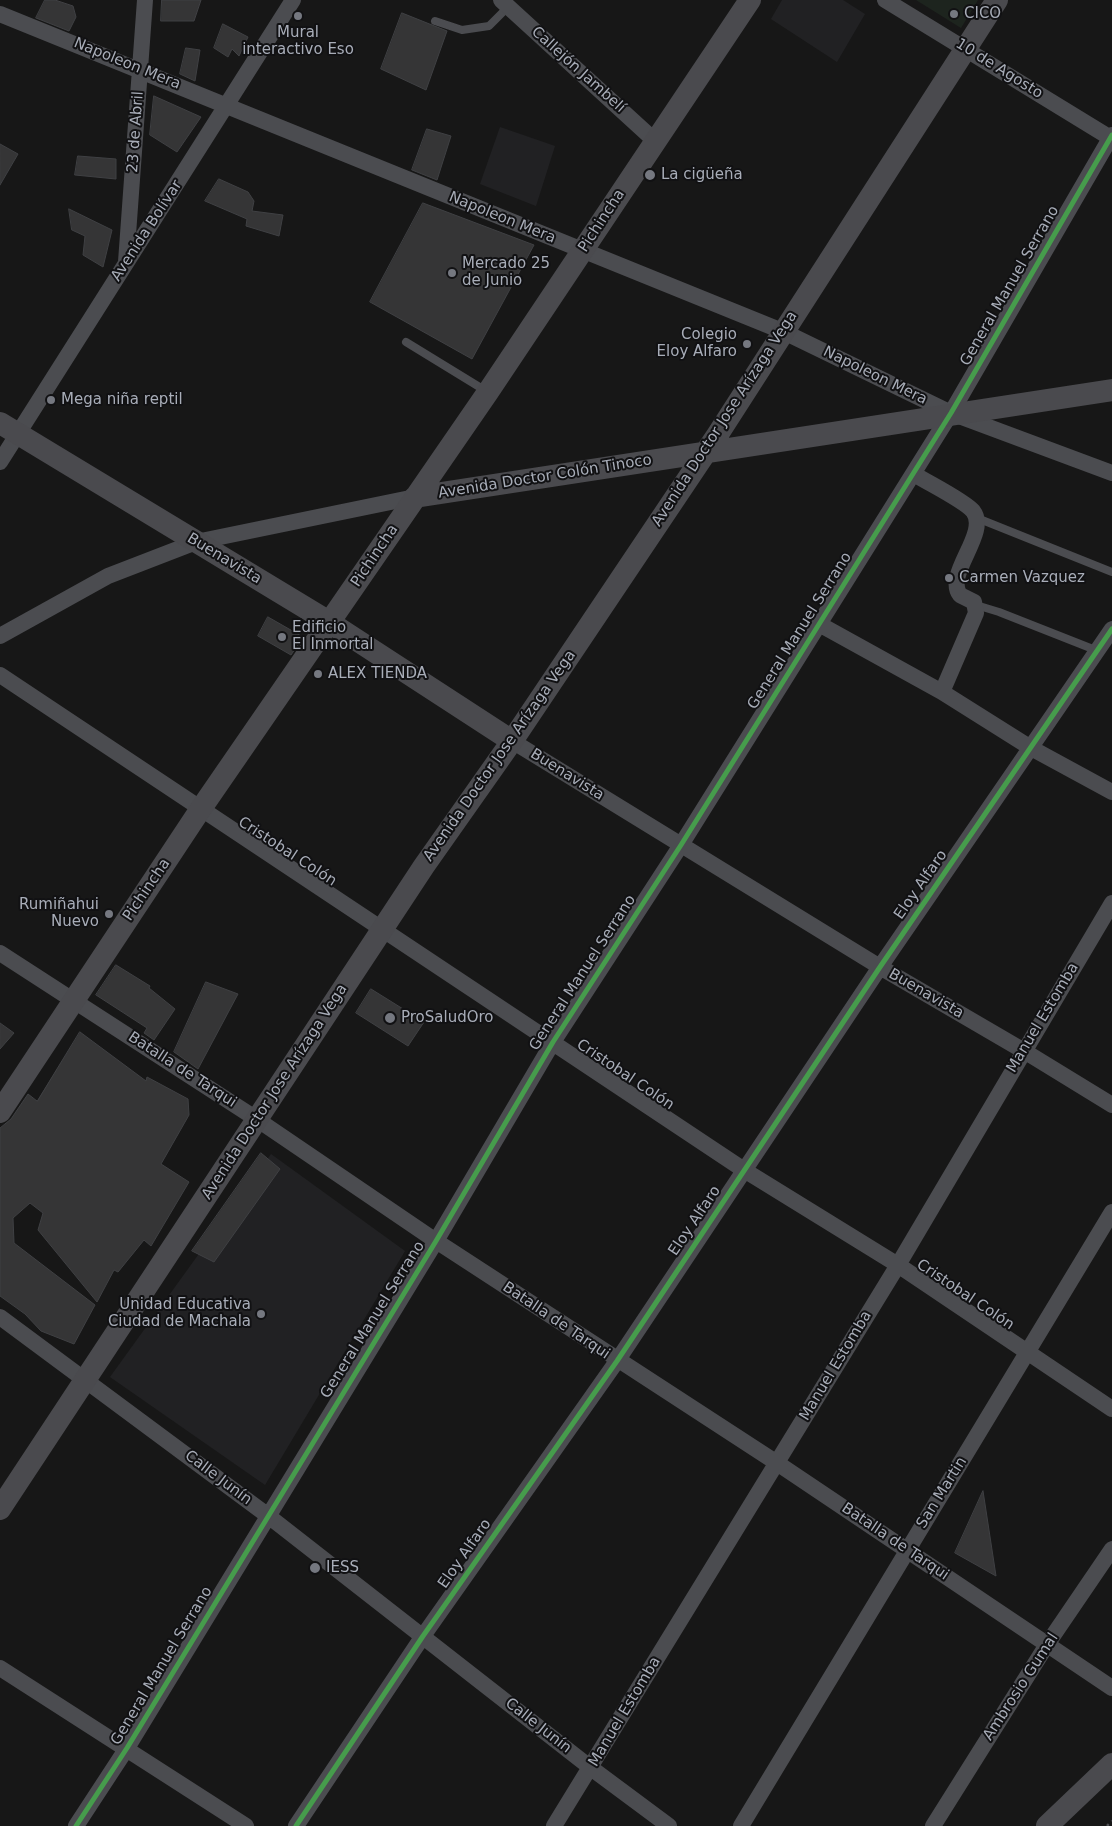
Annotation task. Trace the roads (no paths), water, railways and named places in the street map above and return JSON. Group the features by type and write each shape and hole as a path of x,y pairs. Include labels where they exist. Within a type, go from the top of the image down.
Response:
{"main road":[{"name":"Pichincha","path":"0,1112 200,810 488,392 583,251 654,140 750,0"},
{"name":"Avenida Doctor Jose Arízaga Vega","path":"0,1509 424,866 512,741 704,454 997,0"},
{"name":"Avenida Doctor Colón Tinoco","path":"415,497 704,454 951,413 1112,390"},
{"name":"Buenavista","path":"9,429 329,622 512,741"},
{"path":"1047,1826 1112,1764"}],"street":[{"name":"23 de Abril","path":"126,264 145,0"},
{"name":"Avenida Bolívar","path":"0,462 9,429 126,264 228,106 293,0"},
{"name":"10 de Agosto","path":"885,0 1111,137"},
{"name":"Callejón Jambelí","path":"505,3 654,140"},
{"name":"Napoleon Mera","path":"0,14 782,331 951,413 1112,474"},
{"name":"General Manuel Serrano","path":"76,1826 127,1748 436,1241 553,1042 681,845 818,624 914,474 1111,137"},
{"path":"914,474 969,508 976,518 976,529 956,584 960,595 971,600 976,605 976,614 942,692"},
{"name":"Avenida Doctor Colón Tinoco","path":"0,636 108,576 196,542 415,497"},
{"path":"818,624 942,692 1031,748 1112,792"},
{"name":"Eloy Alfaro","path":"296,1826 423,1636 617,1361 880,967 1112,628"},
{"name":"Cristobal Colón","path":"0,676 744,1170 898,1265 1112,1410"},
{"name":"Buenavista","path":"512,741 880,967 1112,1105"},
{"name":"Manuel Estomba","path":"554,1826 898,1265 1112,903"},
{"name":"Batalla de Tarqui","path":"0,953 258,1119 436,1241 907,1550 1112,1688"},
{"name":"San Martin","path":"741,1826 907,1550 1029,1353 1112,1212"},
{"name":"Calle Junín","path":"0,1317 268,1515 591,1768 669,1826"},
{"name":"Ambrosio Gumal","path":"932,1826 1048,1644 1112,1549"},
{"path":"0,1668 246,1826"}],"lane":[{"path":"435,22 462,30 489,26 505,3"},
{"path":"406,342 488,392"},
{"path":"976,518 1112,572"},
{"path":"976,605 999,612 1098,651"}],"place":[{"name":"CICO","path":"954,14"},
{"name":"Mural interactivo Eso","path":"298,16"},
{"name":"La cigüeña","path":"650,175"},
{"name":"Mercado 25 de Junio","path":"452,273"},
{"name":"Colegio Eloy Alfaro","path":"747,344"},
{"name":"Mega niña reptil","path":"51,400"},
{"name":"Carmen Vazquez","path":"949,578"},
{"name":"Edificio El Inmortal","path":"282,637"},
{"name":"ALEX TIENDA","path":"318,674"},
{"name":"Rumiñahui Nuevo","path":"109,914"},
{"name":"ProSaludOro","path":"390,1018"},
{"name":"Unidad Educativa Ciudad de Machala","path":"261,1314"},
{"name":"IESS","path":"315,1568"}]}
